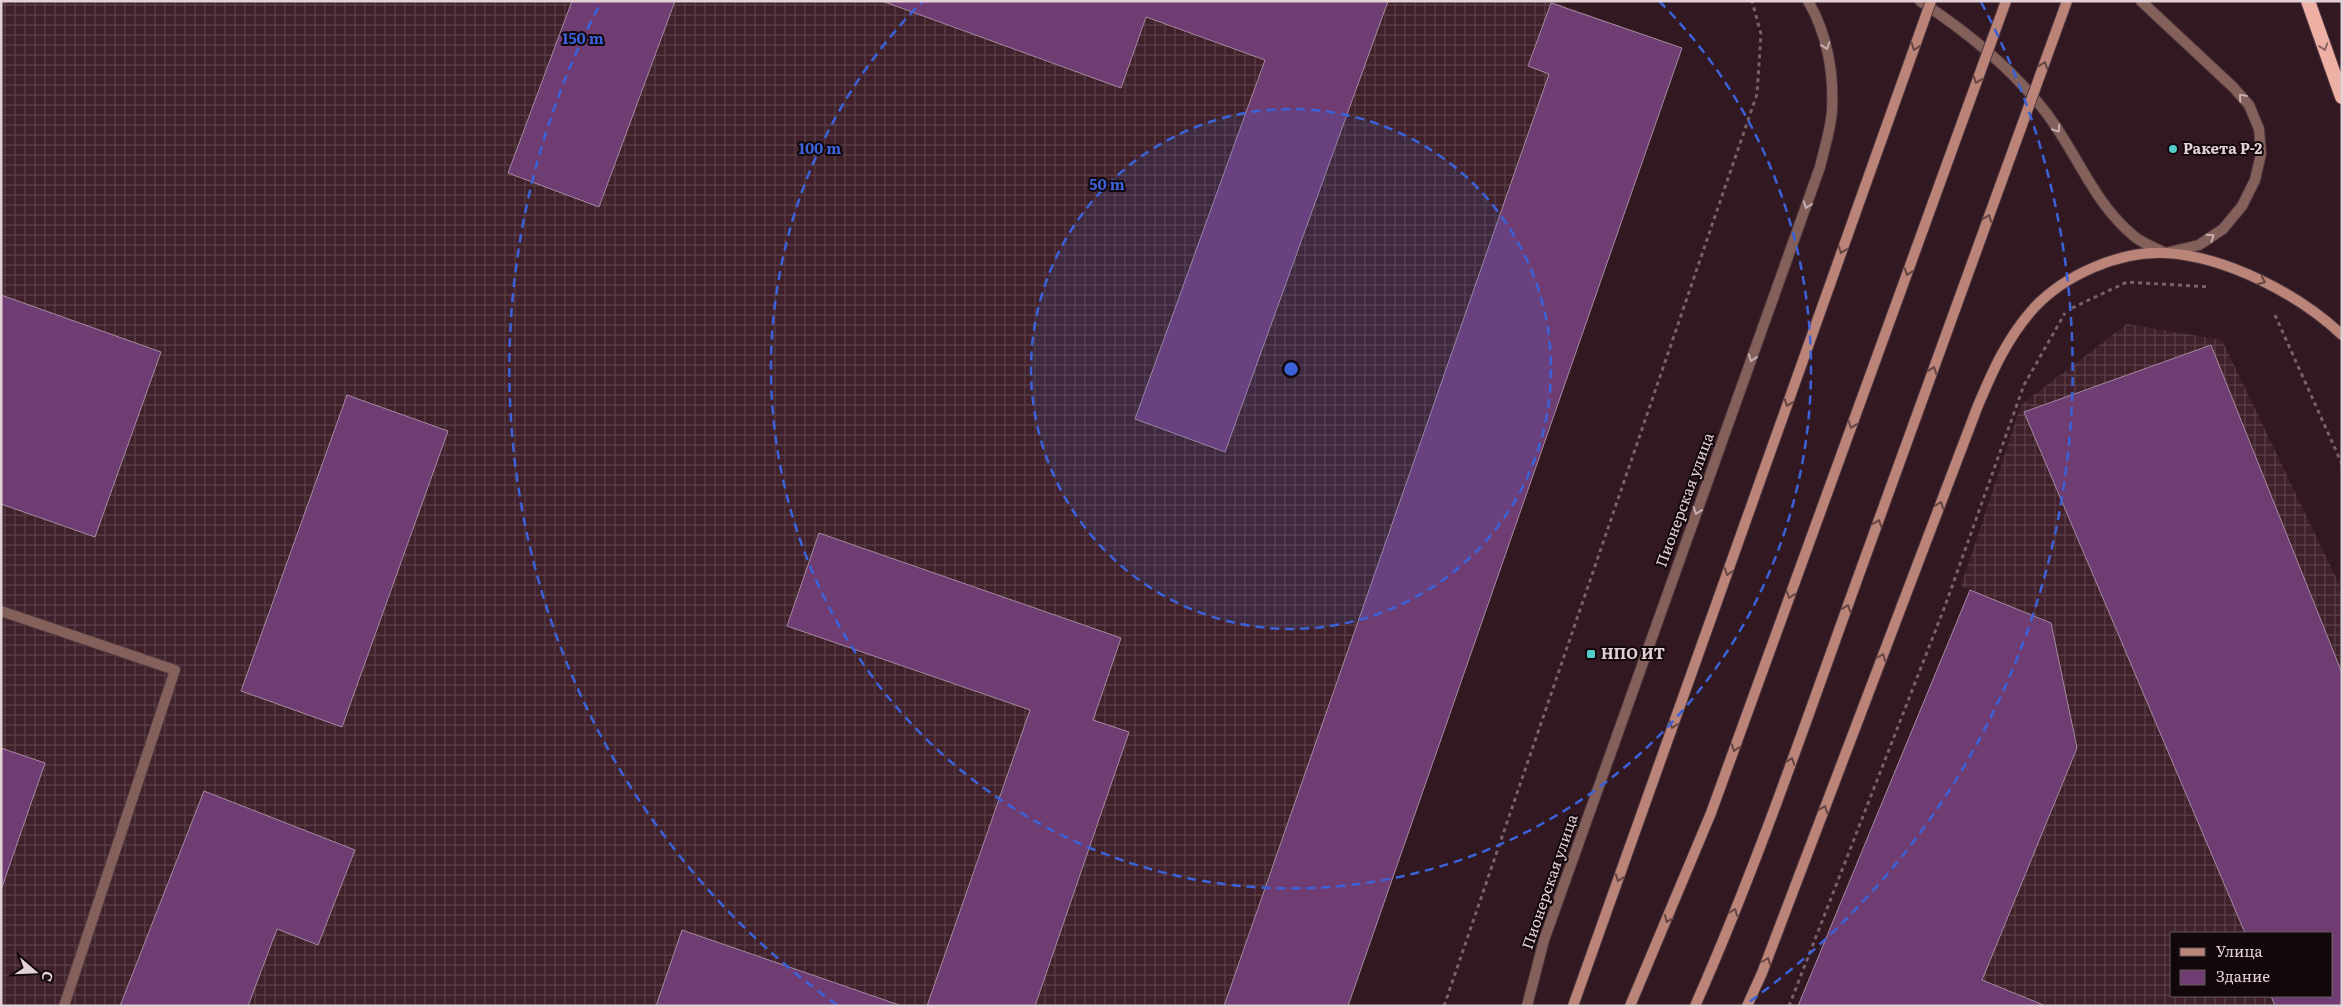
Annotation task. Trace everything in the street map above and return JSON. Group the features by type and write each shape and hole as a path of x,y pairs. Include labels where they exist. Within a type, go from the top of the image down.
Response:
{"highway":[{"path":"2308,1 2342,97"}],"main road":[{"path":"1573,1006 1931,1"},
{"path":"1630,1006 1711,813 2006,1"},
{"path":"1694,1006 1716,958 1765,833 2067,1"},
{"path":"1747,1006 1762,973 1995,366 2014,331 2034,308 2062,284 2087,269 2121,258 2165,253 2218,263 2263,281 2298,300 2342,335"}],"street":[{"name":"Пионерская улица","path":"1527,1006 1544,940 1820,167 1832,111 1830,57 1814,11 1808,1"},
{"path":"1920,1 1958,26 1992,54 2022,83 2048,115 2069,147 2092,190 2113,216 2136,238 2165,253 2199,245 2223,229 2242,206 2255,180 2261,154 2259,129 2249,105 2233,87 2141,1"},
{"path":"1,611 175,670 64,1006"}],"path":[{"path":"1444,1006 1757,94 1761,34 1752,1"},
{"path":"1789,1006 1945,606 2024,385 2066,311 2127,282 2217,288"},
{"path":"2266,311 2274,315 2342,464"}],"shaded area":[{"path":"1,1 1551,1 1682,48 1348,1006 1,1006"},
{"path":"2127,324 2222,340 2342,590 2342,1006 1798,1006 1970,590 1961,586 2021,405"}],"building":[{"path":"572,1 675,1 599,207 508,173"},
{"path":"882,1 1388,1 1225,452 1135,419 1265,60 1146,17 1121,88"},
{"path":"1551,3 1682,48 1348,1006 1224,1006 1549,74 1528,66"},
{"path":"1,295 161,352 95,537 1,504"},
{"path":"2211,345 2342,673 2342,1006 2275,1006 2271,997 2333,997 2333,932 2245,932 2024,412"},
{"path":"347,395 448,431 342,727 241,691"},
{"path":"819,533 1121,638 1093,720 1129,732 1035,1006 927,1006 1030,710 787,626"},
{"path":"1970,590 2051,623 2077,748 1982,980 2046,1006 1798,1006"},
{"path":"1,748 45,763 1,890"},
{"path":"204,791 355,850 318,945 277,929 248,1006 120,1006"},
{"path":"682,930 902,1006 656,1006"}],"place":[{"name":"Ракета Р-2","path":"2173,149"},
{"name":"НПО ИТ","path":"1591,654"}]}
